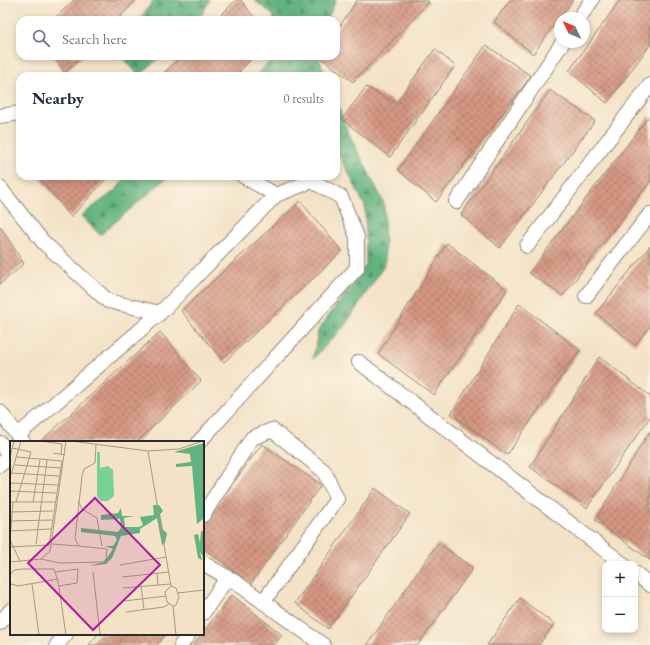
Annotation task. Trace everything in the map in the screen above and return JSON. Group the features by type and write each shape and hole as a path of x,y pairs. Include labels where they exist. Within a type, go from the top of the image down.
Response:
{"street":[{"path":"583,12 592,0"},
{"path":"456,202 559,48"},
{"path":"527,246 650,85"},
{"path":"0,116 16,114"},
{"path":"252,180 276,195"},
{"path":"0,412 20,439 160,312 276,195 312,181 340,197 357,237 357,268 200,441"},
{"path":"0,188 44,243 108,301 160,312"},
{"path":"586,296 650,214"},
{"path":"359,362 619,561"},
{"path":"204,513 252,438 272,430 324,471 337,499 263,602"},
{"path":"0,443 10,456 0,465"},
{"path":"204,564 237,583 323,645"},
{"path":"638,575 650,584"},
{"path":"204,612 227,578"},
{"path":"0,623 10,611"},
{"path":"57,645 65,635"},
{"path":"181,645 187,635"}],"green space":[{"path":"154,0 210,0 201,16 142,16"},
{"path":"254,0 337,0 329,16 273,15"},
{"path":"125,60 157,60 143,72 136,72"},
{"path":"272,60 320,60 324,72 259,72"},
{"path":"340,112 350,136 384,203 385,264 346,324 313,359 318,331 366,265 365,206 340,156"},
{"path":"124,180 164,180 100,235 81,216 116,190"}],"building":[{"path":"74,0 136,0 121,16 57,16"},
{"path":"236,0 241,0 253,16 220,16"},
{"path":"357,0 426,0 429,2 353,82 324,60 340,60 340,26"},
{"path":"510,0 573,0 564,12 554,12 554,26 533,54 494,22"},
{"path":"620,0 650,0 650,45 607,103 569,71 586,48 590,48 590,42"},
{"path":"486,45 531,76 436,202 398,170"},
{"path":"435,49 455,66 390,157 342,119 366,87 396,103"},
{"path":"56,60 78,60 66,72 64,72"},
{"path":"177,60 250,60 239,72 165,72"},
{"path":"550,90 595,121 500,248 461,215"},
{"path":"650,115 650,182 563,296 529,273"},
{"path":"41,180 105,180 71,217"},
{"path":"300,201 342,251 224,362 181,311"},
{"path":"0,226 24,264 0,284"},
{"path":"447,243 507,290 434,395 378,354"},
{"path":"650,246 650,326 635,345 596,313"},
{"path":"519,304 580,350 507,455 451,414"},
{"path":"160,332 201,381 138,441 41,441"},
{"path":"599,357 650,396 650,417 587,508 530,467"},
{"path":"650,431 650,560 595,520"},
{"path":"262,444 321,485 251,584 204,549 204,523"},
{"path":"375,488 410,514 328,629 295,603"},
{"path":"438,543 473,568 418,645 367,645"},
{"path":"232,595 282,635 274,645 193,645 201,635 204,635 204,631"},
{"path":"520,598 554,624 539,645 487,645"},
{"path":"97,635 164,635 157,645 89,645"}]}
